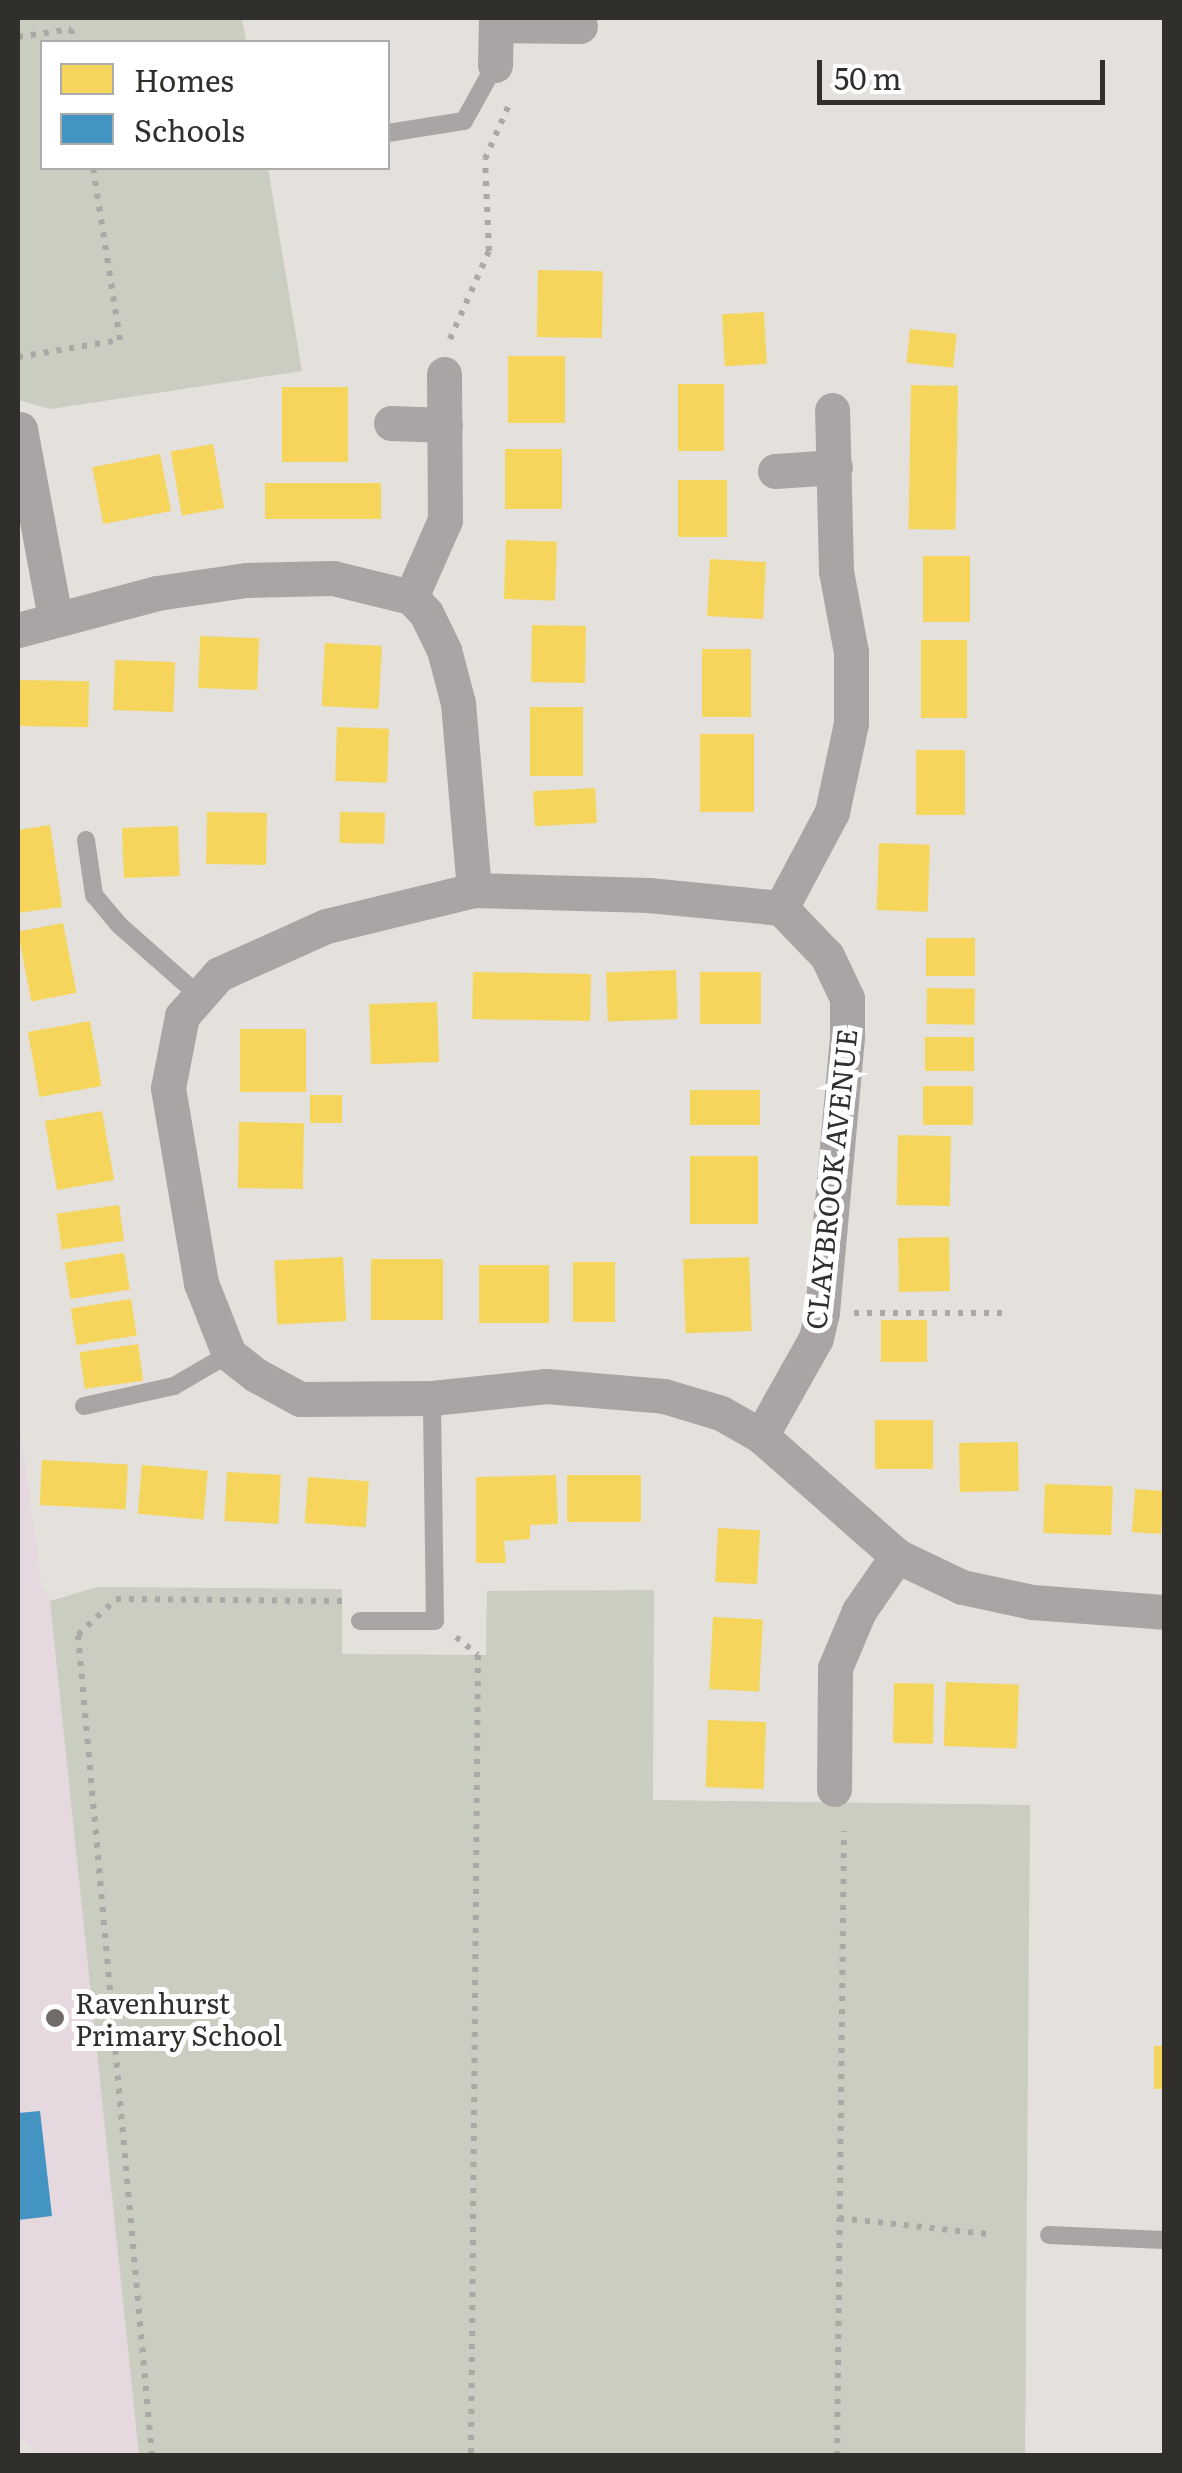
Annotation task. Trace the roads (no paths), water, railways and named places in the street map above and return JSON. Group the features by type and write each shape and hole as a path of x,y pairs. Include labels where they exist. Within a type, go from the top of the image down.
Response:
{"street":[{"path":"496,66 496,21 580,26"},
{"path":"411,597 445,520 444,374"},
{"path":"832,410 836,571 850,652 851,723 832,812 780,908 649,895 474,890 326,926 218,974 182,1016 168,1088 201,1283 229,1354 256,1376 300,1400 432,1398 546,1386 664,1396 721,1414 761,1436 897,1556 962,1587 1032,1602 1164,1612"},
{"path":"391,423 445,425"},
{"path":"20,429 54,618"},
{"path":"775,471 835,467"},
{"path":"18,630 157,592 246,580 333,578 411,597 426,613 444,650 458,703 474,890"},
{"name":"CLAYBROOK AVENUE","path":"761,1436 816,1338 822,1312 846,998 827,956 780,908"},
{"path":"834,1789 836,1668 860,1611 897,1556"}],"lane":[{"path":"390,133 464,121 496,66"},
{"path":"86,840 94,895 118,924 198,994"},
{"path":"84,1406 174,1386 229,1354"},
{"path":"360,1621 435,1621 432,1398"},
{"path":"1050,2235 1164,2240"}],"place":[{"name":"Ravenhurst Primary School","path":"55,2018"}]}
